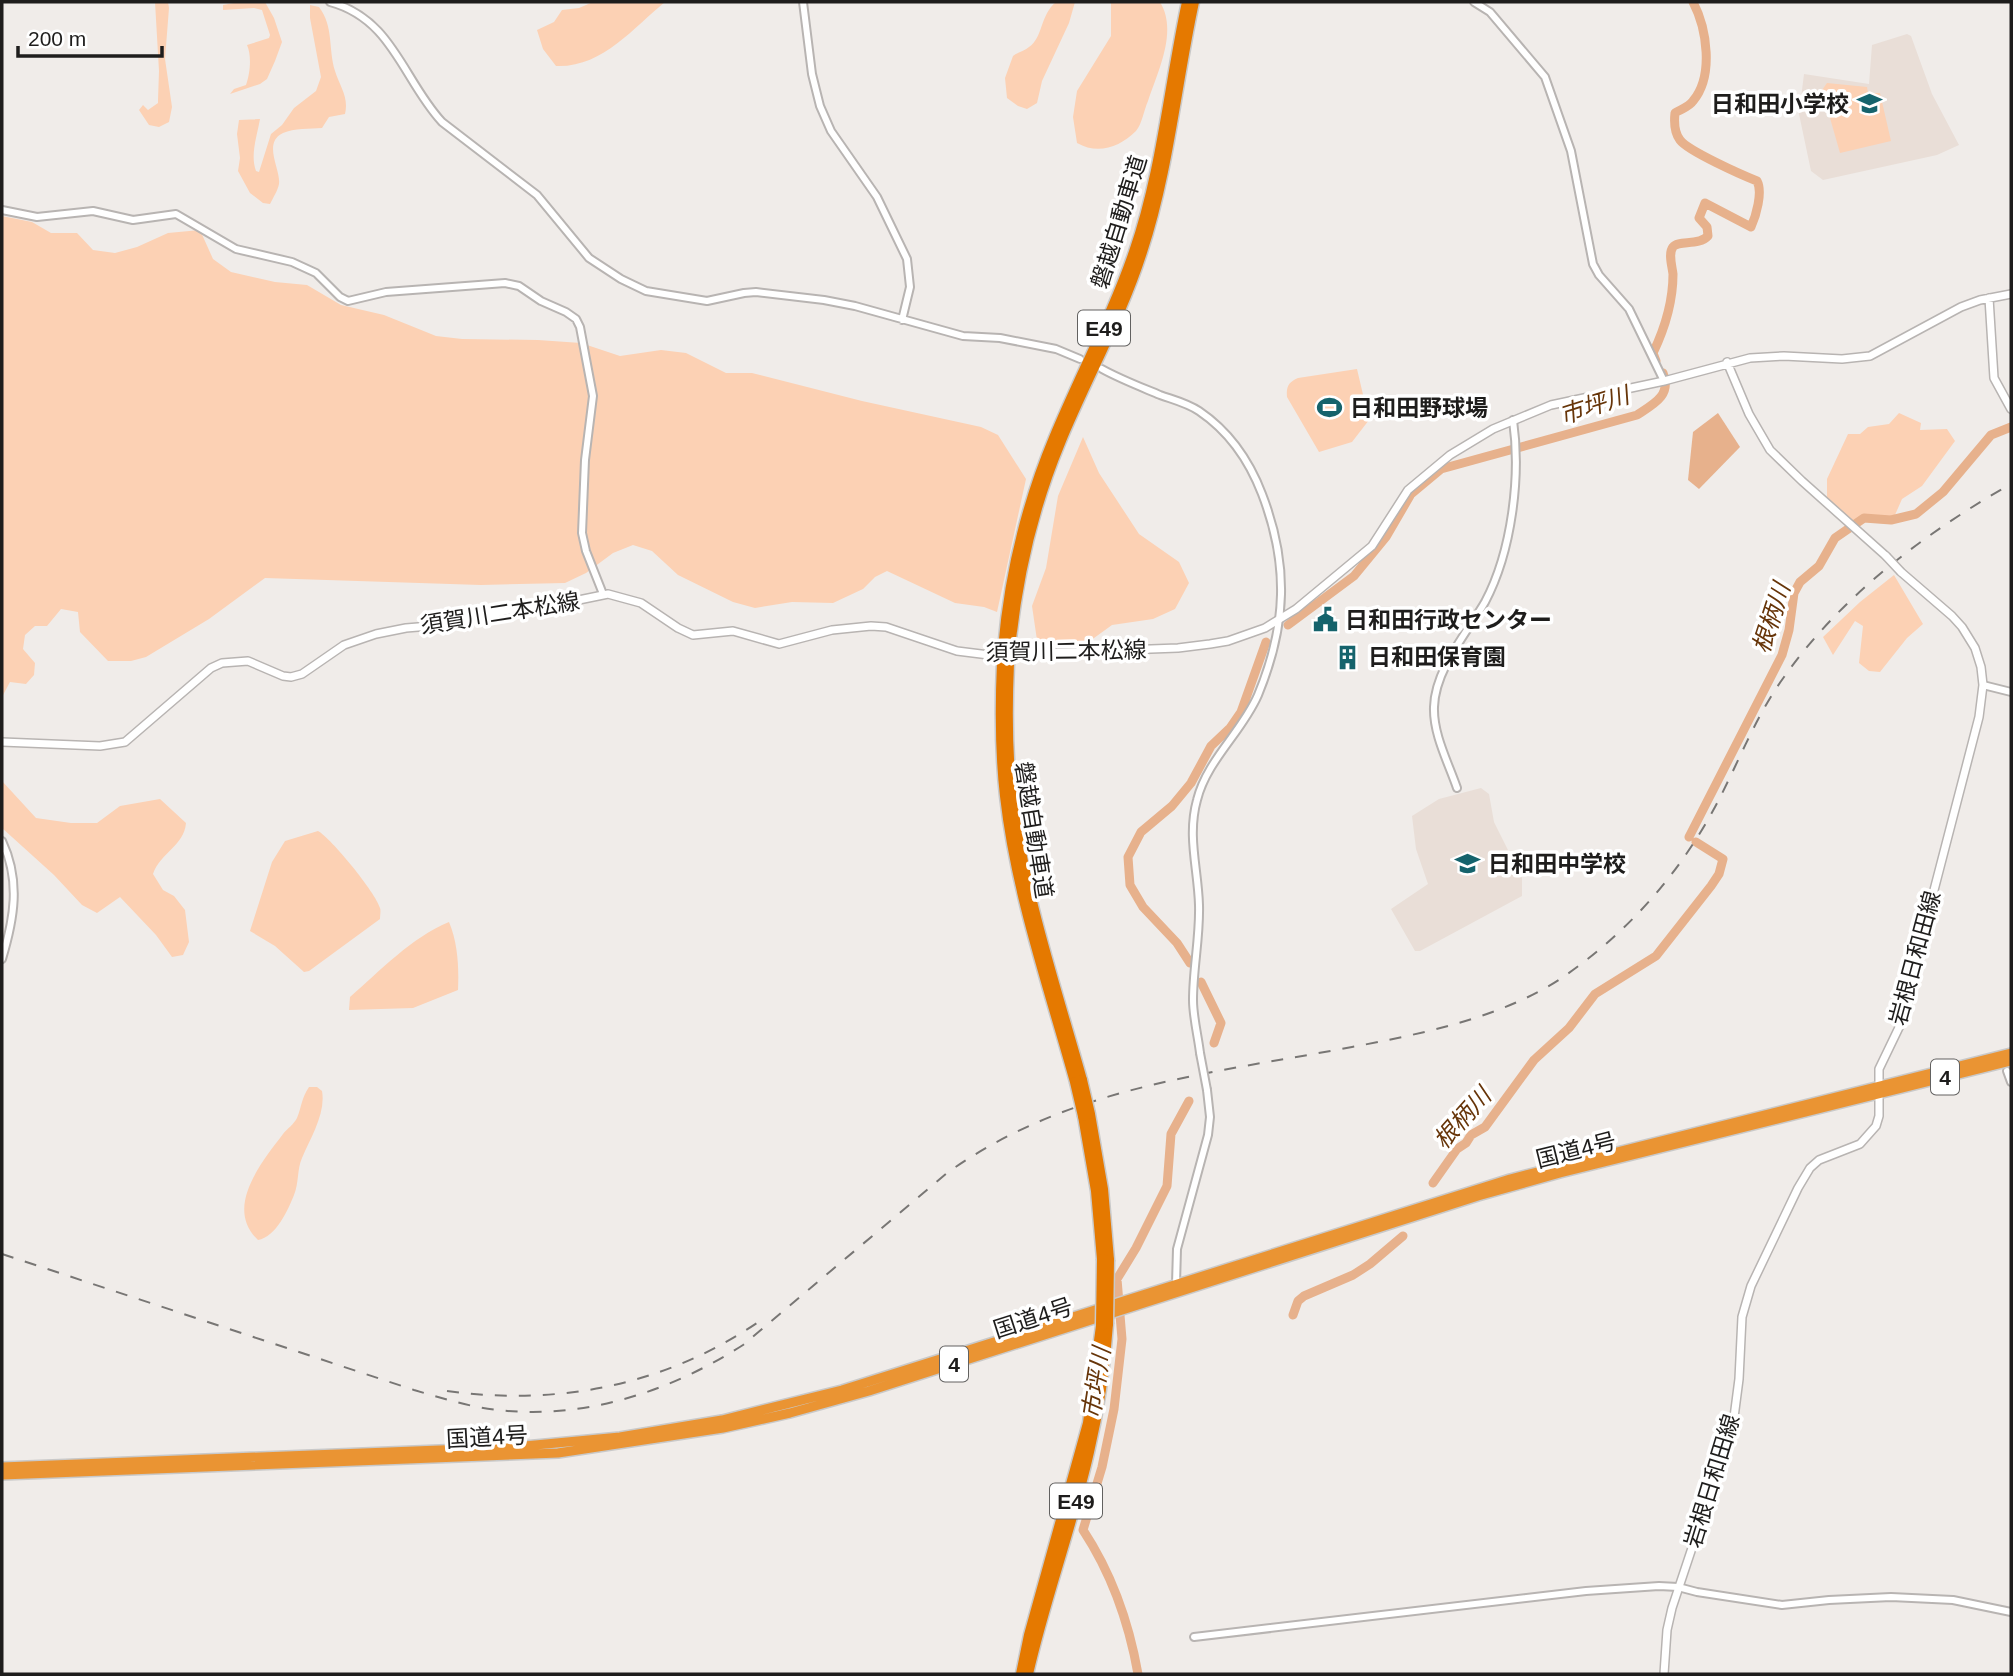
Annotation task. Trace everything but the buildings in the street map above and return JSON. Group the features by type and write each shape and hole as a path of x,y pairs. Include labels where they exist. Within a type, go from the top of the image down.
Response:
{"highway":[{"name":"磐越自動車道","path":"1027,1674 1089,1455 1101,1390 1105,1259 1079,1081 1025,902 1010,828 1001,736 1006,649 1015,567 1038,482 1054,438 1115,304 1142,228 1164,133 1187,2"},
{"name":"磐越自動車道","path":"1006,649 1026,549 1045,482 1071,416 1121,307 1149,229 1164,171 1194,2"},
{"name":"国道4号","path":"2,1475 558,1453 635,1443 735,1425 869,1391 1500,1189 2011,1053"},
{"name":"国道4号","path":"2,1466 483,1449 588,1441 662,1431 746,1415 842,1390 1499,1182 1879,1090 2011,1061"},
{"name":"磐越自動車道","path":"1021,1674 1038,1601 1084,1443 1104,1325"}],"main road":[{"name":"須賀川二本松線","path":"2,742 115,745 125,742 220,663 248,661 291,677 302,674 344,645 376,634 442,625 519,607 573,601 603,594 617,595 641,603 682,631 697,636 733,631 782,644 832,630 881,626 957,651 989,655 1178,648 1228,640 1278,621 1372,546 1415,483 1450,455 1513,420 1570,400 1664,381 1727,362 1766,356 1842,359 1870,356 1961,307 2011,294"},
{"path":"1989,298 1994,379 2011,409"},
{"name":"岩根日和田線","path":"1664,1674 1667,1630 1678,1587 1733,1425 1739,1379 1742,1317 1751,1286 1807,1172 1819,1160 1860,1144 1867,1138 1879,1116 1881,1062 1905,1014 1979,717 1983,685 1979,657 1962,627 1770,450 1749,414 1727,362"}],"street":[{"path":"330,2 358,15 383,35 430,109 440,120 537,195 589,258 621,279 646,291 700,301 744,293 767,293 855,306 962,336 1000,338 1056,349 1080,359"},
{"path":"803,2 812,74 820,106 831,131 877,197 907,259 910,287 902,320"},
{"path":"1474,2 1490,12 1545,77 1571,151 1593,264 1599,275 1629,309 1664,381"},
{"path":"2,210 37,217 93,211 133,220 168,214 180,215 236,249 292,262 317,273 340,297 348,301 386,292 505,283 519,286 541,301 569,314 580,327 592,384 582,526 586,551 603,594"},
{"path":"1102,369 1195,408 1214,423 1244,456 1254,473 1276,537 1282,585 1270,660 1256,697 1204,780 1193,816 1192,843 1199,904 1193,1002 1210,1118 1208,1135 1177,1249 1176,1284"},
{"path":"1457,788 1436,732 1434,702 1447,667 1486,600 1497,575 1507,534 1516,471 1517,448 1513,420"},
{"path":"1983,685 2011,692"},
{"path":"2,841 10,865 14,912 2,959"},
{"path":"2007,1071 2011,1082"},
{"path":"1194,1637 1648,1586 1678,1587 1782,1605 1891,1597 1953,1600 2011,1612"}],"shaded area":[{"path":"155,2 168,2 169,8 165,59 172,107 169,122 159,127 149,125 139,110 143,105 148,110 158,103"},
{"path":"265,2 282,42 267,79 230,94 234,89 246,85 250,65 247,45 269,38 270,35 262,10 223,10 223,5"},
{"path":"593,2 665,2 629,34 602,53 573,65 556,66 543,49 537,30 554,22 562,10 579,8"},
{"path":"1056,2 1075,2 1069,23 1042,81 1037,103 1027,109 1007,98 1005,78 1013,56 1034,43 1047,13"},
{"path":"1111,2 1160,2 1165,13 1167,38 1161,64 1138,128 1130,137 1116,145 1101,149 1077,143 1073,117 1077,91 1111,36"},
{"path":"310,5 319,7 327,22 335,71 345,97 345,114 329,117 322,128 292,130 277,137 273,150 279,184 270,204 263,203 250,193 238,171 239,120 260,119 254,159 256,171 259,172 271,134 282,125 294,108 316,91 321,77"},
{"name":"日和田小学校","path":"1907,34 1911,36 1932,94 1959,145 1937,155 1823,180 1811,171 1799,114 1804,74 1869,84 1872,45"},
{"path":"1827,83 1867,87 1868,93 1880,93 1891,141 1840,153 1822,90"},
{"path":"2,216 32,222 51,233 77,233 93,250 115,253 137,247 168,233 200,230 213,259 231,272 275,282 307,285 341,305 384,315 436,336 581,343 620,356 661,350 686,353 726,373 752,373 981,427 998,435 1026,479 997,612 984,607 955,603 887,571 875,577 863,589 833,603 792,602 755,608 733,602 678,575 652,551 633,545 613,553 586,573 565,583 481,585 265,578 209,619 146,657 131,661 108,661 80,632 78,612 61,609 47,626 35,626 25,635 23,649 35,663 34,675 26,684 10,682 2,697"},
{"name":"日和田野球場","path":"1357,369 1369,420 1352,442 1319,452 1287,397 1288,387 1298,378"},
{"path":"1718,413 1740,447 1699,489 1688,480 1693,432"},
{"path":"1899,413 1921,423 1920,430 1947,429 1955,441 1922,486 1902,499 1891,524 1853,521 1827,500 1827,479 1848,434 1860,434 1868,427 1889,424"},
{"path":"1083,437 1099,473 1139,534 1179,562 1189,583 1175,609 1153,619 1112,625 1083,646 1038,647 1032,606 1046,568 1058,496"},
{"path":"1894,575 1923,624 1907,638 1880,672 1869,671 1859,663 1863,626 1855,621 1833,655 1823,637"},
{"path":"2,781 36,818 71,823 97,823 120,806 160,799 186,823 181,838 161,860 153,874 163,890 174,896 185,910 189,942 183,955 172,957 156,935 120,897 97,913 82,905 54,875 2,828"},
{"name":"日和田中学校","path":"1481,788 1489,794 1494,822 1522,878 1522,896 1420,951 1415,951 1391,909 1428,884 1416,849 1412,816 1439,799"},
{"path":"318,831 342,854 362,879 377,901 380,919 304,972 275,946 250,931 272,862 285,841"},
{"path":"449,922 457,956 458,990 413,1008 349,1010 350,997 385,966 422,936"},
{"path":"309,1087 317,1087 322,1091 322,1108 300,1162 296,1190 276,1228 258,1240 248,1227 244,1214 245,1200 256,1172 296,1120"}],"waterway":[{"name":"市坪川","path":"1656,361 1653,353 1665,324 1672,295 1673,247 1708,236 1707,227 1699,218 1705,203 1751,227 1759,197 1757,181 1693,150 1685,145 1677,134 1675,113 1693,101 1700,91 1706,66 1705,39 1693,2"},
{"name":"市坪川","path":"1288,625 1354,576 1386,537 1411,494 1441,469 1637,415 1660,398 1665,387 1663,373"},
{"name":"根柄川","path":"1689,837 1782,655 1789,630 1794,593 1800,582 1819,566 1835,538 1864,518 1891,520 1916,514 1943,492 1991,435 2011,427"},
{"name":"市坪川","path":"1190,963 1177,943 1143,907 1130,885 1128,857 1141,832 1172,806 1191,783 1211,746 1230,728 1241,712 1266,642"},
{"name":"根柄川","path":"1433,1183 1457,1149 1466,1143 1471,1135 1485,1127 1534,1060 1569,1028 1595,994 1656,956 1711,886 1719,874 1723,859 1696,842"},
{"name":"市坪川","path":"1201,982 1221,1023 1214,1043"},
{"name":"市坪川","path":"1138,1674 1118,1599 1103,1564 1083,1530 1102,1467 1114,1409 1122,1339 1117,1279 1167,1186 1171,1134 1189,1101"},
{"name":"根柄川","path":"1293,1315 1298,1301 1304,1296 1353,1275 1403,1236"}],"railway":[{"path":"2,1254 414,1390 477,1407 531,1412 563,1411 595,1406 657,1388 687,1376 743,1345 947,1173 994,1144 1042,1120 1091,1102 1193,1076 1434,1030 1517,1002 1566,975 1631,921 1668,878 1701,832 1774,692 1807,647 1832,619 1858,593 1917,545 2011,484"},
{"path":"447,1391 529,1396 608,1386 685,1362 721,1345 757,1323"}],"place":[{"name":"日和田小学校","path":"1869,104"},
{"name":"日和田野球場","path":"1330,408"},
{"name":"日和田行政センター","path":"1325,620"},
{"name":"日和田保育園","path":"1348,657"},
{"name":"日和田中学校","path":"1468,864"}]}
